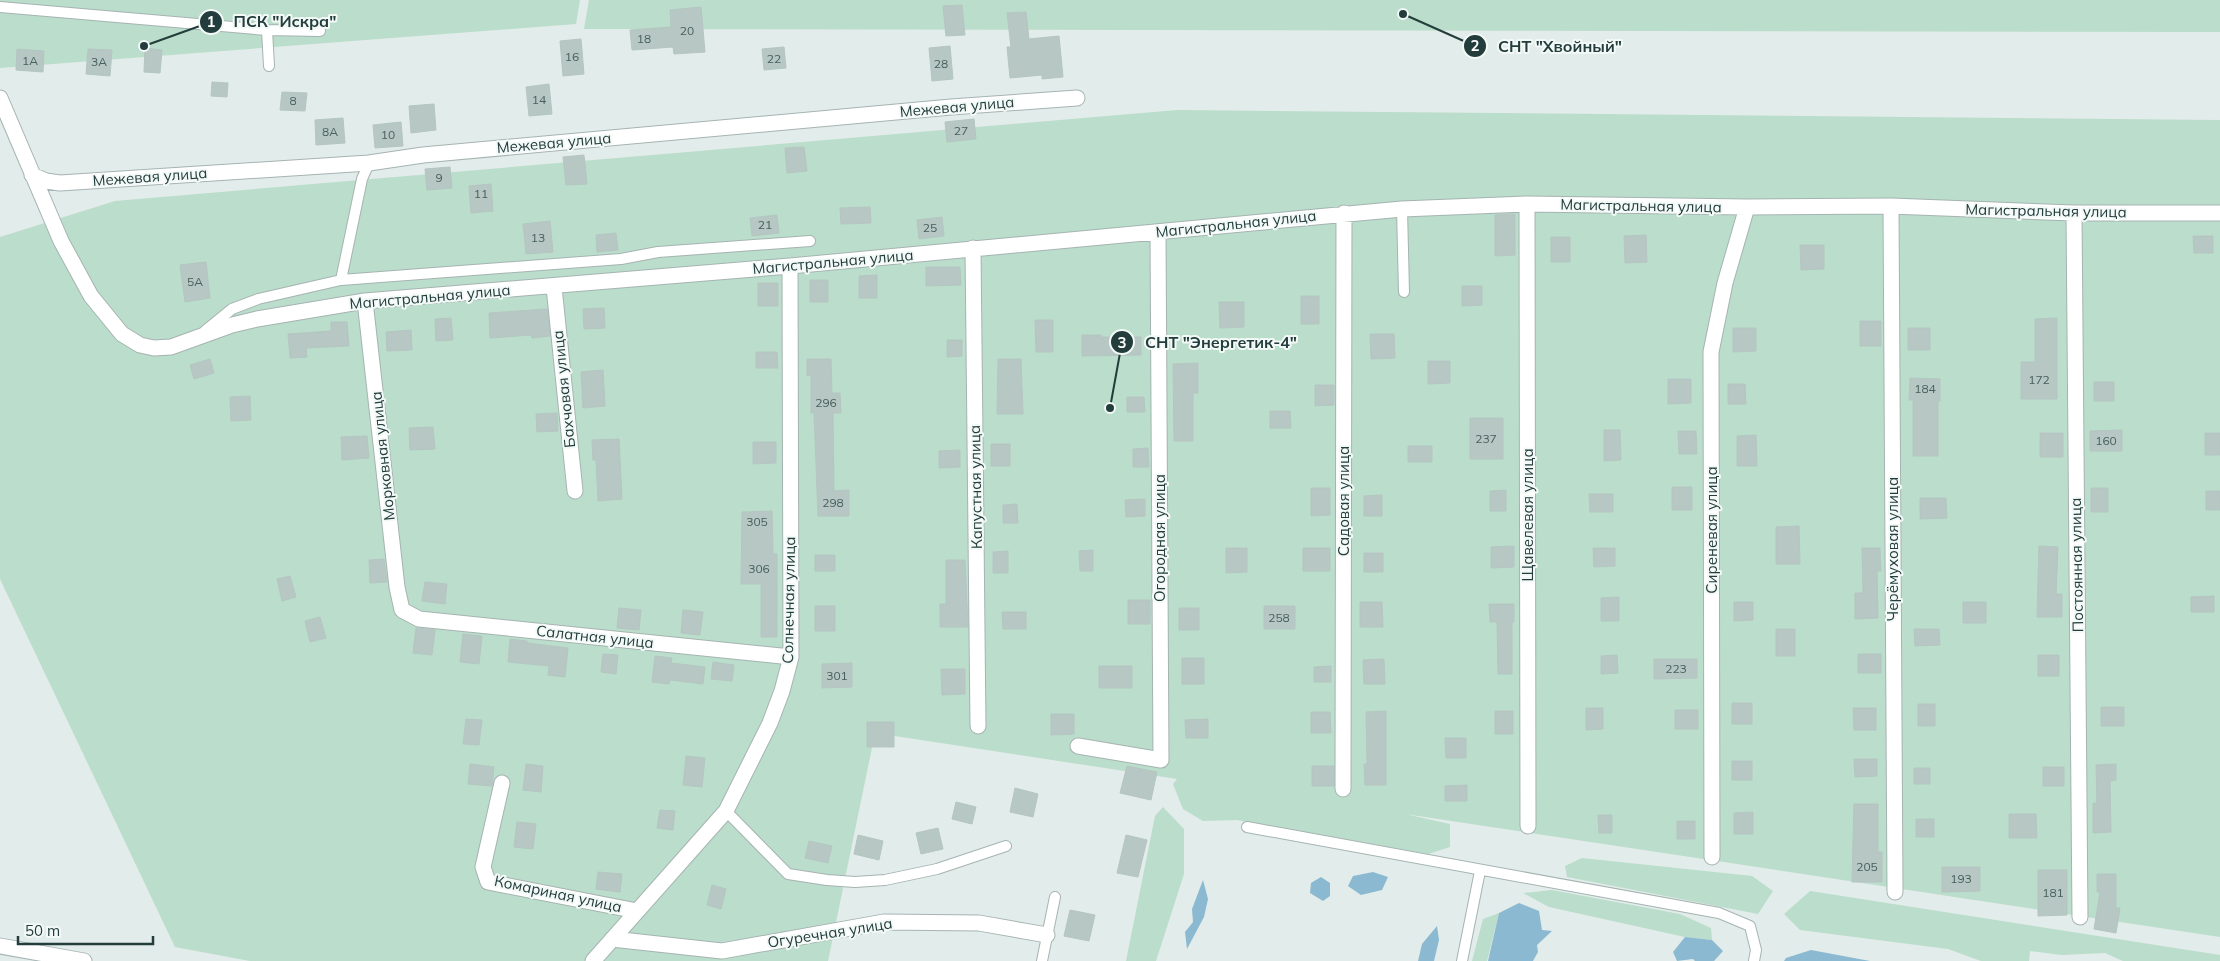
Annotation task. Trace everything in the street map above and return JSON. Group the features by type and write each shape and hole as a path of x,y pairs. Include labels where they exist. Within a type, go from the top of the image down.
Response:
{"street":[{"name":"Магистральная улица","path":"0,98 61,241 91,296 122,334 140,345 154,348 171,347 232,325 257,319 365,301 554,287 790,266 1402,208 1527,204 1747,208 1891,206 2074,213 2220,214"},
{"name":"Межевая улица","path":"32,175 46,181 60,183 369,163 433,154 951,107 1077,98"},
{"name":"Щавелевая улица","path":"1527,204 1528,826"},
{"name":"Черёмуховая улица","path":"1891,206 1895,892"},
{"name":"Сиреневая улица","path":"1712,857 1711,352 1725,284 1747,208"},
{"name":"Садовая улица","path":"1343,789 1344,213"},
{"name":"Постоянная улица","path":"2074,213 2080,917"},
{"name":"Огородная улица","path":"1078,746 1161,760 1158,232"},
{"name":"Капустная улица","path":"973,248 978,726"},
{"name":"Солнечная улица","path":"593,961 726,811 770,723 782,691 791,657 790,266"},
{"name":"Бахчовая улица","path":"554,287 574,490"},
{"name":"Морковная улица","path":"365,301 397,587 402,610"},
{"name":"Салатная улица","path":"402,610 418,619 791,657"},
{"name":"Комариная улица","path":"502,783 483,867 488,882 637,911"},
{"name":"Огуречная улица","path":"612,939 722,951 884,922 979,923 1047,935"},
{"path":"0,946 84,961"}],"lane":[{"path":"0,7 267,30 320,30"},
{"path":"267,30 269,66"},
{"path":"342,280 362,179 369,163"},
{"path":"1402,208 1404,292"},
{"path":"197,339 232,309 258,299 342,280 621,259 658,252 810,241"},
{"path":"726,811 788,874 827,880 856,882 885,880 937,869 1006,846"},
{"path":"1247,827 1718,913 1750,926 1756,950 1754,961"},
{"path":"1462,961 1480,871"},
{"path":"1042,961 1055,897"}],"green space":[{"path":"0,0 580,0 576,24 0,68"},
{"path":"589,0 2220,0 2220,32 584,29"},
{"path":"1177,110 2220,120 2220,937 1405,814 1450,824 1450,847 1428,854 1237,820 1203,821 1183,809 1173,784 1177,779 875,733 828,961 250,961 175,947 0,579 0,237 115,201"},
{"path":"1163,807 1184,829 1184,874 1156,961 1126,961 1155,816"},
{"path":"1582,858 1752,876 1773,891 1758,914 1567,877 1565,866"},
{"path":"1552,890 1680,914 1711,928 1712,940 1685,937 1549,907 1523,893"},
{"path":"1810,891 2220,955 2220,961 2123,961 2105,953 2062,955 2030,951 2029,961 1981,961 1948,949 1800,930 1784,914"},
{"path":"1499,913 1487,961 1472,961 1483,919"}],"water":[{"path":"1373,872 1388,877 1382,890 1361,895 1348,886 1353,876"},
{"path":"1321,877 1330,883 1330,896 1323,901 1310,893 1311,883"},
{"path":"1203,880 1208,899 1204,917 1187,949 1185,932 1193,922 1192,909"},
{"path":"1519,903 1539,911 1542,930 1552,931 1537,945 1538,952 1533,961 1488,961 1499,913"},
{"path":"1437,926 1439,940 1434,961 1418,961 1422,944"},
{"path":"1685,937 1712,940 1723,951 1714,961 1695,961 1693,959 1677,961 1673,952"},
{"path":"1811,950 1870,961 1784,961 1786,958"}],"building":[{"path":"962,5 965,35 946,36 943,6"},
{"path":"701,7 705,52 674,54 673,47 632,50 630,30 671,27 670,10"},
{"path":"1026,12 1029,39 1059,36 1063,77 1042,79 1042,75 1010,78 1007,47 1011,47 1007,13"},
{"path":"581,39 584,74 563,76 560,41"},
{"path":"950,46 953,79 932,81 929,48"},
{"path":"784,47 786,68 764,70 762,49"},
{"path":"145,48 162,50 160,73 144,72"},
{"path":"17,49 44,51 43,72 16,70"},
{"path":"88,49 112,50 110,76 86,74"},
{"path":"212,82 228,83 227,97 211,96"},
{"path":"549,84 552,114 529,116 526,87"},
{"path":"282,92 307,93 305,111 280,110"},
{"path":"434,104 436,130 411,133 409,106"},
{"path":"343,118 345,143 316,145 315,120"},
{"path":"974,119 976,139 947,142 945,122"},
{"path":"401,122 403,146 375,148 373,125"},
{"path":"804,147 807,171 787,173 785,148"},
{"path":"584,155 587,184 566,185 563,157"},
{"path":"450,167 452,188 427,190 425,169"},
{"path":"491,184 493,211 471,213 469,186"},
{"path":"870,207 871,223 841,224 840,208"},
{"path":"1515,214 1515,255 1495,256 1495,215"},
{"path":"777,215 779,233 752,236 750,218"},
{"path":"942,217 944,236 919,239 917,220"},
{"path":"550,221 553,252 526,254 523,224"},
{"path":"616,233 618,250 597,252 596,235"},
{"path":"1646,235 1647,262 1625,263 1624,236"},
{"path":"2193,236 2213,236 2213,253 2194,253"},
{"path":"1551,237 1570,237 1570,262 1551,262"},
{"path":"1800,245 1824,245 1824,269 1801,270"},
{"path":"206,262 210,298 185,302 180,265"},
{"path":"926,267 960,267 961,285 926,286"},
{"path":"877,275 877,298 859,298 859,276"},
{"path":"810,280 828,280 828,302 810,302"},
{"path":"758,283 778,283 778,306 758,306"},
{"path":"1462,286 1482,286 1482,305 1462,306"},
{"path":"1301,296 1319,296 1319,324 1301,324"},
{"path":"1219,302 1244,302 1244,327 1220,328"},
{"path":"604,308 605,328 584,329 583,309"},
{"path":"547,309 550,336 532,338 531,335 490,338 489,313"},
{"path":"451,318 453,340 436,341 435,319"},
{"path":"2057,318 2057,399 2021,399 2021,362 2035,362 2035,319"},
{"path":"1035,320 1053,320 1053,352 1036,352"},
{"path":"1860,321 1881,321 1881,346 1860,346"},
{"path":"331,322 347,322 349,346 306,348 307,357 290,358 288,334 331,331"},
{"path":"1733,328 1756,328 1756,351 1733,352"},
{"path":"1908,328 1930,328 1930,350 1908,350"},
{"path":"411,330 412,350 387,351 386,332"},
{"path":"1370,334 1394,334 1395,358 1371,359"},
{"path":"1082,335 1141,337 1141,355 1082,356"},
{"path":"947,340 962,340 962,356 947,357"},
{"path":"756,352 777,352 778,368 756,368"},
{"path":"210,359 214,373 194,379 190,365"},
{"path":"807,359 831,359 832,393 840,393 841,413 833,413 834,491 849,490 849,516 818,516 814,413 811,413 811,375 807,376"},
{"path":"998,359 1021,359 1023,414 997,414"},
{"path":"1428,361 1450,361 1450,383 1428,384"},
{"path":"1198,363 1198,393 1193,393 1193,441 1174,441 1173,364"},
{"path":"603,370 605,406 583,408 581,372"},
{"path":"1910,378 1940,379 1938,456 1913,456 1913,400 1909,400"},
{"path":"1668,379 1691,379 1691,403 1668,404"},
{"path":"2094,382 2114,382 2114,401 2094,401"},
{"path":"1728,384 1745,384 1746,404 1728,404"},
{"path":"1315,385 1334,385 1334,405 1315,406"},
{"path":"250,396 251,420 231,421 230,397"},
{"path":"1127,397 1144,397 1145,412 1127,412"},
{"path":"1270,411 1290,411 1291,428 1270,428"},
{"path":"557,413 558,431 537,432 536,414"},
{"path":"1470,418 1503,418 1503,459 1470,459"},
{"path":"433,427 435,449 410,450 409,428"},
{"path":"1604,430 1620,430 1621,460 1604,461"},
{"path":"2122,430 2122,451 2090,451 2090,431"},
{"path":"1678,431 1696,431 1697,454 1679,454"},
{"path":"2040,433 2063,433 2063,457 2040,457"},
{"path":"2205,433 2220,433 2220,455 2205,455"},
{"path":"1756,435 1757,466 1737,466 1737,436"},
{"path":"367,436 369,458 342,460 341,437"},
{"path":"619,439 622,499 598,501 596,460 593,460 592,440"},
{"path":"753,442 776,442 776,463 753,464"},
{"path":"991,444 1010,444 1010,466 991,466"},
{"path":"1408,446 1432,446 1432,462 1408,462"},
{"path":"1148,448 1149,467 1133,467 1133,449"},
{"path":"960,450 960,467 939,468 939,451"},
{"path":"1672,487 1692,487 1692,510 1672,510"},
{"path":"1311,488 1330,488 1330,515 1311,516"},
{"path":"2091,488 2108,488 2108,512 2091,512"},
{"path":"1506,490 1506,511 1490,511 1490,491"},
{"path":"2206,491 2220,491 2220,510 2206,510"},
{"path":"1589,494 1613,494 1613,512 1590,512"},
{"path":"1382,495 1382,516 1364,516 1364,496"},
{"path":"1920,498 1946,498 1947,518 1920,519"},
{"path":"1145,499 1145,516 1126,517 1125,500"},
{"path":"1017,504 1018,523 1003,523 1003,505"},
{"path":"772,511 773,554 777,554 777,637 761,637 761,584 741,584 742,512"},
{"path":"1799,526 1800,564 1776,564 1776,527"},
{"path":"1514,546 1514,567 1491,568 1491,547"},
{"path":"2039,546 2058,547 2056,594 2062,594 2062,617 2037,617"},
{"path":"1226,548 1247,548 1247,572 1226,573"},
{"path":"1303,548 1330,548 1330,571 1303,571"},
{"path":"1593,548 1615,548 1615,566 1594,567"},
{"path":"1862,548 1880,548 1881,571 1877,571 1878,618 1855,619 1855,593 1863,593"},
{"path":"1093,550 1093,571 1080,571 1079,551"},
{"path":"1008,551 1008,573 993,573 993,552"},
{"path":"1364,553 1383,553 1383,572 1364,572"},
{"path":"815,555 835,555 835,571 815,571"},
{"path":"384,559 387,582 370,583 369,560"},
{"path":"946,560 965,560 968,627 940,627 940,604 946,604"},
{"path":"290,576 296,597 282,601 277,579"},
{"path":"425,582 447,584 445,604 422,601"},
{"path":"2214,596 2214,612 2191,612 2191,597"},
{"path":"1619,597 1619,621 1601,621 1601,598"},
{"path":"1128,600 1150,600 1150,624 1128,624"},
{"path":"1360,602 1382,602 1383,627 1360,627"},
{"path":"1734,602 1753,602 1753,620 1734,621"},
{"path":"1963,602 1986,602 1986,623 1963,623"},
{"path":"1489,604 1514,604 1512,674 1498,674 1497,622 1490,622"},
{"path":"815,606 835,606 835,631 815,631"},
{"path":"1264,606 1295,606 1295,629 1264,629"},
{"path":"619,608 641,610 639,630 617,628"},
{"path":"1179,608 1199,608 1199,630 1179,630"},
{"path":"683,610 703,612 700,635 681,633"},
{"path":"1002,612 1026,612 1026,629 1003,629"},
{"path":"320,617 326,638 310,642 305,621"},
{"path":"416,628 435,630 432,655 413,653"},
{"path":"1776,629 1795,629 1795,656 1776,656"},
{"path":"1914,629 1939,629 1940,645 1915,646"},
{"path":"463,634 482,636 479,664 460,662"},
{"path":"510,639 568,648 565,677 548,675 549,666 508,662"},
{"path":"603,654 618,655 616,674 601,672"},
{"path":"1858,654 1881,654 1881,673 1858,673"},
{"path":"1617,655 1618,673 1601,674 1601,656"},
{"path":"2038,655 2059,655 2059,676 2038,676"},
{"path":"655,656 672,658 671,663 705,667 703,684 670,680 669,684 652,682"},
{"path":"1182,658 1204,658 1204,684 1182,684"},
{"path":"1384,659 1385,684 1364,684 1363,660"},
{"path":"1654,659 1697,659 1697,678 1654,679"},
{"path":"713,662 734,665 732,681 711,679"},
{"path":"852,663 852,687 822,688 822,664"},
{"path":"1099,666 1132,666 1132,688 1099,688"},
{"path":"1331,666 1331,682 1314,682 1314,667"},
{"path":"941,669 965,669 965,694 942,695"},
{"path":"1732,703 1752,703 1752,724 1732,724"},
{"path":"1918,704 1935,704 1935,726 1918,726"},
{"path":"2101,707 2124,707 2124,726 2101,726"},
{"path":"1586,708 1603,708 1603,729 1586,730"},
{"path":"1853,708 1876,708 1876,730 1854,730"},
{"path":"1675,710 1698,710 1698,729 1675,729"},
{"path":"1386,711 1386,785 1365,785 1364,764 1367,764 1366,712"},
{"path":"1495,711 1513,711 1513,734 1495,734"},
{"path":"1311,712 1330,712 1331,733 1311,733"},
{"path":"1051,714 1074,714 1074,734 1051,735"},
{"path":"466,719 482,720 479,745 463,744"},
{"path":"1208,719 1208,738 1186,738 1185,720"},
{"path":"867,722 894,722 894,747 867,747"},
{"path":"1445,738 1466,738 1466,758 1446,758"},
{"path":"686,756 705,758 702,787 683,785"},
{"path":"1854,759 1877,759 1877,776 1855,777"},
{"path":"1732,761 1752,761 1752,780 1732,780"},
{"path":"470,764 494,767 492,786 468,784"},
{"path":"526,764 543,766 541,792 523,790"},
{"path":"2116,764 2116,780 2110,781 2111,832 2093,833 2093,803 2097,803 2096,765"},
{"path":"1127,766 1157,772 1151,800 1120,793"},
{"path":"1312,766 1334,766 1334,786 1312,786"},
{"path":"2043,767 2064,767 2064,786 2043,786"},
{"path":"1914,768 1930,768 1930,784 1914,784"},
{"path":"1467,785 1467,801 1445,801 1445,786"},
{"path":"1015,788 1038,794 1033,817 1010,812"},
{"path":"956,802 976,807 972,824 952,819"},
{"path":"1854,804 1878,804 1878,852 1882,852 1882,882 1852,882"},
{"path":"660,810 675,811 673,830 657,828"},
{"path":"1753,812 1753,834 1734,834 1734,813"},
{"path":"2009,814 2036,814 2037,838 2009,838"},
{"path":"1598,815 1612,815 1612,833 1599,833"},
{"path":"1916,819 1934,819 1934,837 1916,837"},
{"path":"1677,821 1695,821 1695,839 1677,839"},
{"path":"517,822 536,824 533,849 514,847"},
{"path":"938,828 943,849 921,854 916,833"},
{"path":"858,835 883,841 879,860 854,854"},
{"path":"1126,835 1147,840 1138,877 1117,873"},
{"path":"809,841 832,846 828,863 805,858"},
{"path":"1942,867 1980,867 1980,891 1942,892"},
{"path":"2038,870 2067,870 2067,915 2038,916"},
{"path":"598,872 622,874 620,892 596,889"},
{"path":"2097,874 2116,874 2116,908 2120,908 2116,933 2094,929 2100,892 2097,892"},
{"path":"712,885 726,889 721,909 707,905"},
{"path":"1070,910 1095,915 1089,941 1064,936"}],"place":[{"name":"СНТ \"Хвойный\"","path":"1403,14"},
{"name":"ПСК \"Искра\"","path":"144,46"},
{"name":"СНТ \"Энергетик-4\"","path":"1110,408"}]}
